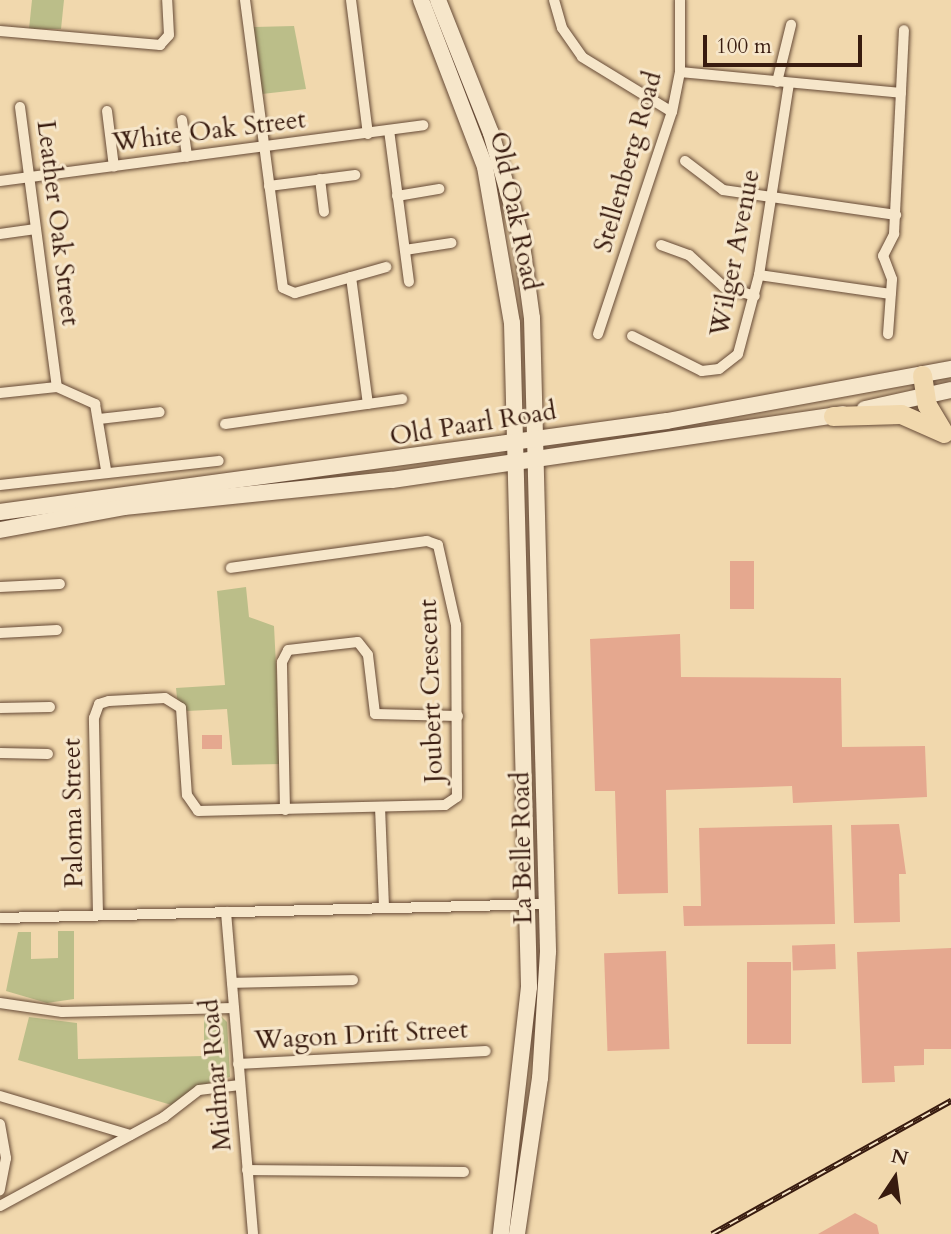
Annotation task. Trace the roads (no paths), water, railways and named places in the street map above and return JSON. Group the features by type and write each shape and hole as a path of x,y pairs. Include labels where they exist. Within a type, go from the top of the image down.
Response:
{"highway":[{"path":"922,375 924,396 947,438"},
{"path":"833,416 901,414 947,438"}],"main road":[{"name":"Old Oak Road","path":"421,0 466,106 499,228 512,323 517,462"},
{"name":"Old Oak Road","path":"438,0 480,102 521,237 538,459"},
{"name":"Old Paarl Road","path":"0,512 537,439 951,369"},
{"name":"Old Paarl Road","path":"0,530 135,505 517,462 833,416 951,390"},
{"name":"La Belle Road","path":"517,1234 540,1078 549,904 538,459"},
{"name":"La Belle Road","path":"501,1234 529,987 517,462"},
{"path":"529,904 539,890 547,816"},
{"path":"529,987 539,920 549,904"}],"street":[{"path":"0,31 160,45 169,36 167,0"},
{"path":"244,0 285,290 386,267"},
{"path":"351,0 368,134"},
{"path":"554,0 562,28 582,57 672,112"},
{"name":"Stellenberg Road","path":"598,334 672,112 680,72 680,0"},
{"name":"Wilger Avenue","path":"632,336 684,365 719,369 738,354 759,275 791,24"},
{"path":"888,334 891,294 883,256 896,215 904,30"},
{"path":"680,72 901,93"},
{"name":"Leather Oak Street","path":"20,107 57,387"},
{"path":"107,111 114,167"},
{"path":"182,120 187,157"},
{"name":"White Oak Street","path":"0,181 423,125"},
{"path":"389,130 408,282"},
{"path":"685,161 723,190 896,215"},
{"path":"269,186 355,174"},
{"path":"320,179 324,212"},
{"path":"397,196 439,189"},
{"path":"0,234 36,229"},
{"path":"405,250 451,243"},
{"path":"660,245 690,255 724,287 755,296"},
{"path":"759,275 891,294"},
{"path":"351,277 368,404"},
{"path":"0,393 57,387 95,404 106,470 112,477 219,461"},
{"path":"225,424 402,399"},
{"path":"99,419 160,412"},
{"path":"0,485 106,470"},
{"name":"Joubert Crescent","path":"177,703 191,805 207,812 380,807 455,800 458,716 456,625 438,545 427,541 231,568"},
{"path":"0,587 60,584"},
{"path":"0,633 57,631"},
{"path":"285,810 282,662 288,650 358,642 368,655 375,714 458,716"},
{"name":"Paloma Street","path":"97,915 96,710 115,700 177,703"},
{"path":"0,708 50,707"},
{"path":"0,753 48,754"},
{"path":"380,807 384,908"},
{"path":"0,918 549,904"},
{"name":"Midmar Road","path":"226,912 253,1234"},
{"path":"232,983 353,980"},
{"path":"0,1003 62,1012 234,1008"},
{"name":"Wagon Drift Street","path":"238,1064 486,1051"},
{"path":"0,1206 130,1135 204,1088 240,1085"},
{"path":"0,1096 130,1135"},
{"path":"0,1124 6,1158 0,1190"},
{"path":"247,1170 464,1172"}],"railway":[{"path":"712,1234 951,1101"}]}
